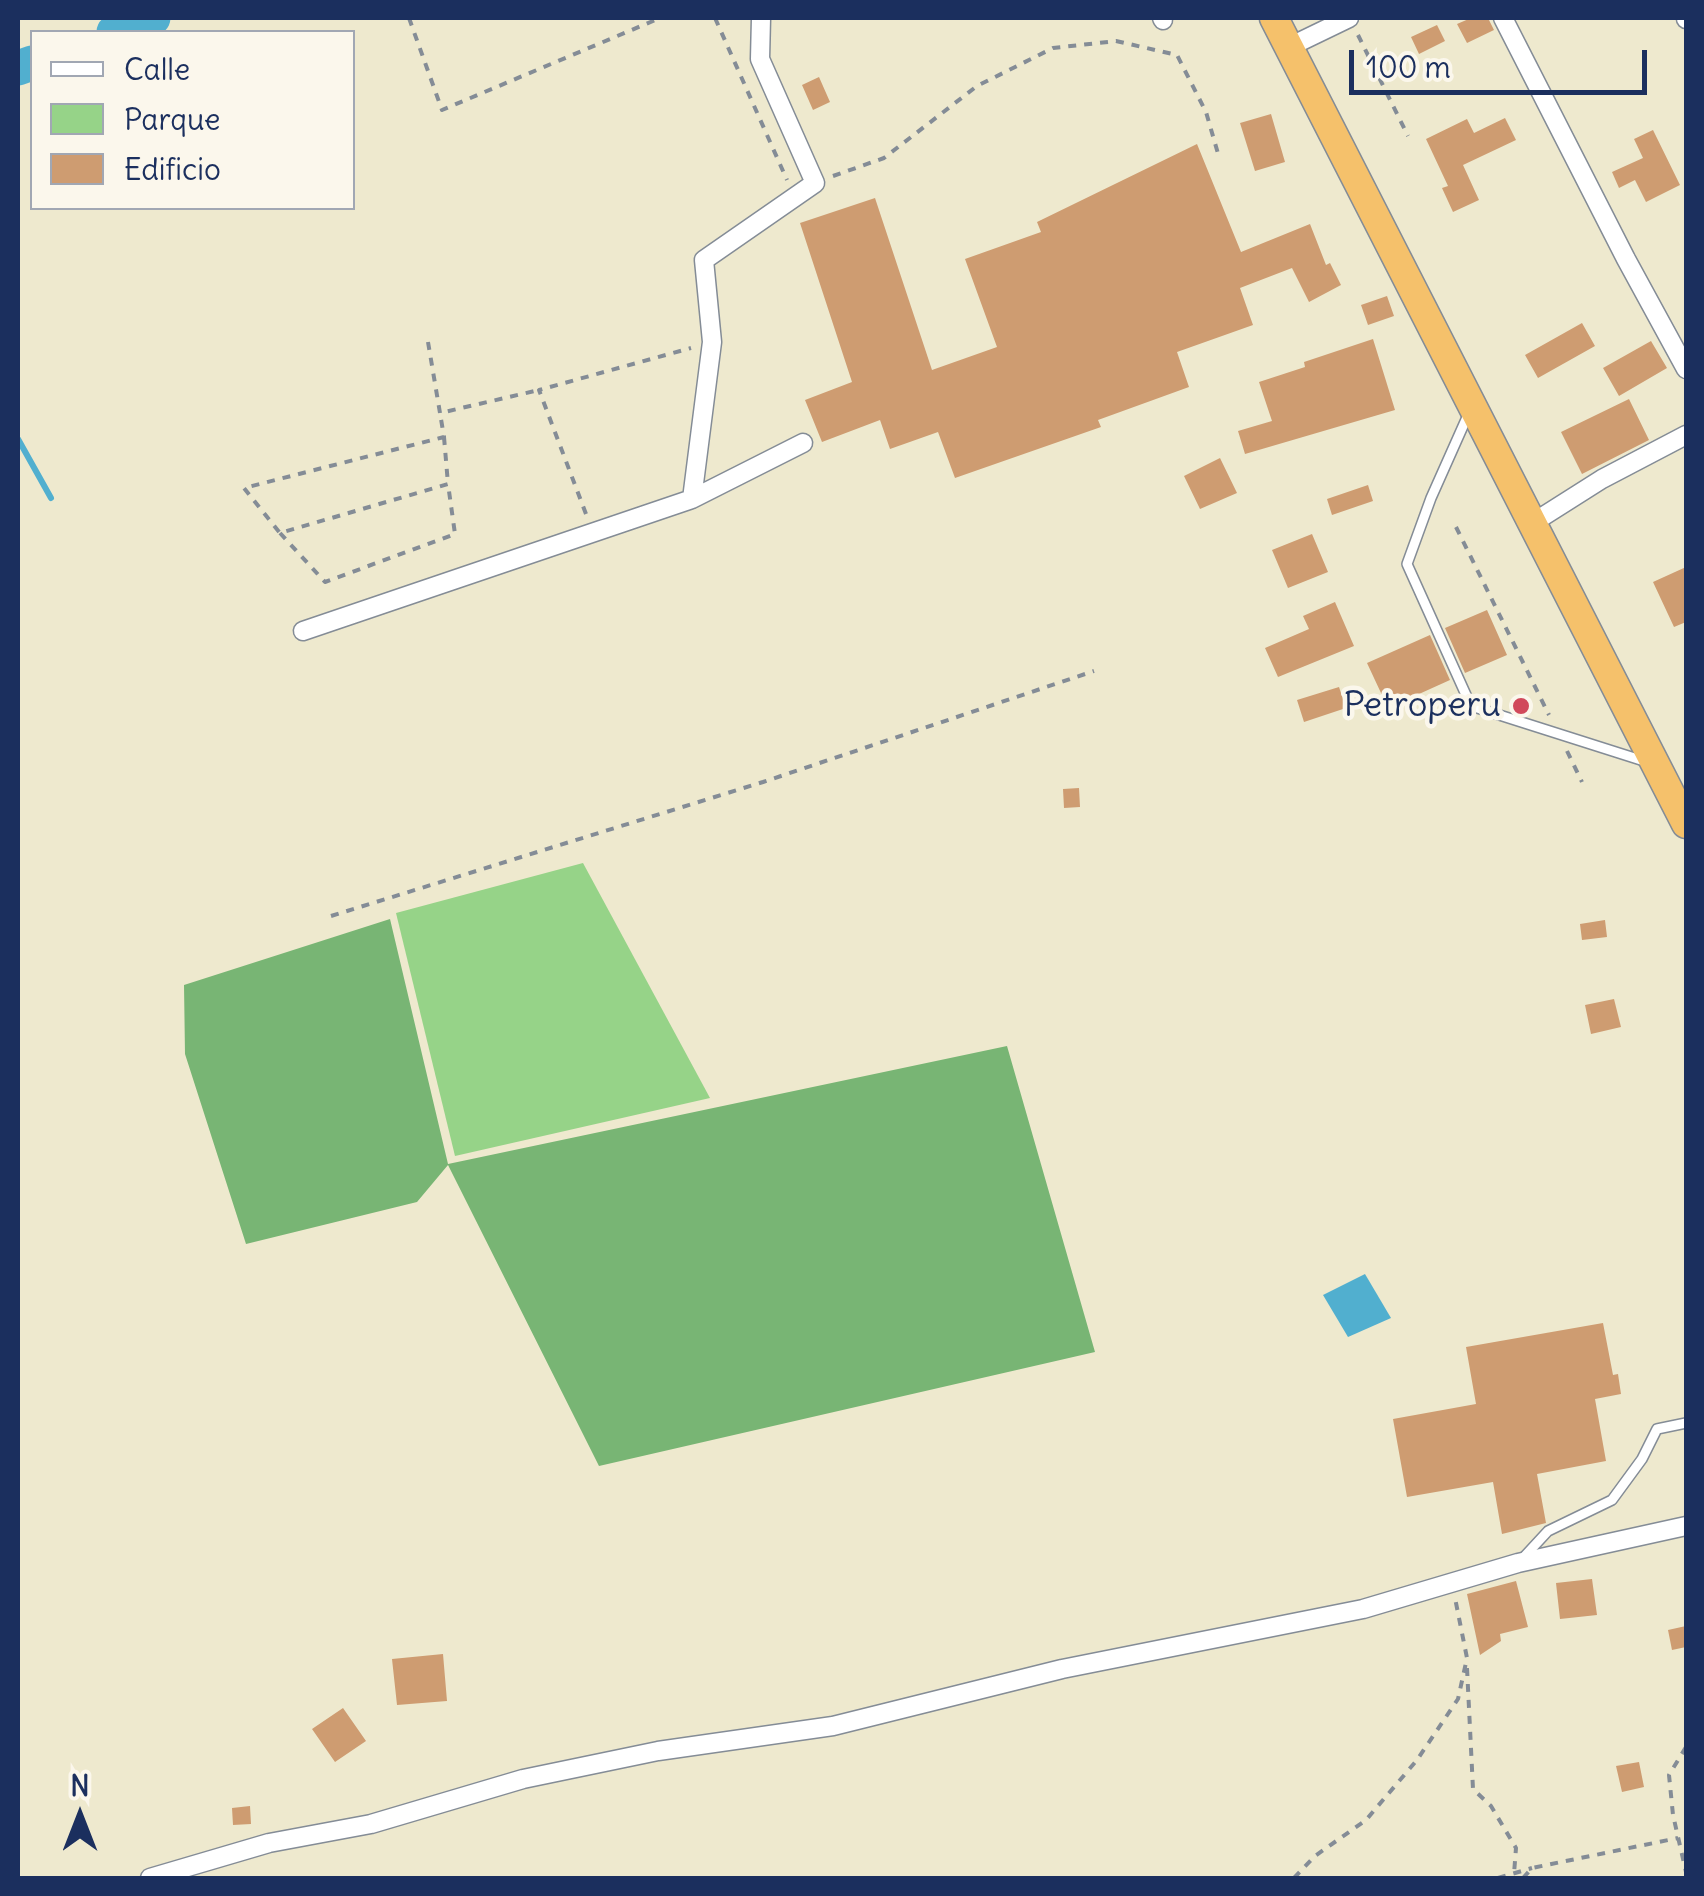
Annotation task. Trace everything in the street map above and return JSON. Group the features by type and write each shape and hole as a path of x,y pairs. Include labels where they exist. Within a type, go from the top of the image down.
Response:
{"highway":[{"path":"1274,18 1686,824"}],"street":[{"path":"692,499 712,342 704,260 815,183 760,59 760,18"},
{"path":"1504,18 1686,370"},
{"path":"1289,46 1353,26"},
{"path":"1531,524 1602,479 1686,435"},
{"path":"302,631 692,499 803,443"},
{"path":"150,1878 179,1874 269,1843 370,1824 523,1779 658,1751 833,1726 1062,1669 1363,1609 1518,1563 1686,1526"}],"lane":[{"path":"1472,408 1406,564 1471,706 1656,764"},
{"path":"1518,1563 1548,1531 1612,1500 1642,1460 1657,1429 1686,1423"}],"path":[{"path":"408,18 442,110 660,18"},
{"path":"715,18 796,198"},
{"path":"1353,26 1408,136"},
{"path":"815,183 884,158 977,86 1053,48 1116,41 1177,56 1206,112 1219,157"},
{"path":"428,342 444,437 454,534 325,582 244,488 444,437"},
{"path":"440,413 712,342"},
{"path":"539,390 593,532"},
{"path":"280,533 448,484"},
{"path":"1456,527 1582,782"},
{"path":"331,916 763,782 1094,672"},
{"path":"1452,1584 1467,1658 1473,1790 1490,1806 1516,1848 1514,1874"},
{"path":"1294,1878 1315,1856 1366,1820 1417,1760 1458,1699 1467,1658"},
{"path":"1686,1747 1669,1775 1686,1872"},
{"path":"1498,1878 1678,1838"},
{"path":"1523,1878 1532,1868"}],"green space":[{"path":"583,863 710,1098 455,1156 396,913"},
{"path":"390,919 448,1164 1007,1046 1095,1352 599,1466 448,1165 417,1202 246,1244 185,1054 184,985"}],"water":[{"path":"1365,1274 1391,1318 1348,1337 1323,1295"}],"building":[{"path":"1471,18 1488,18 1494,30 1467,43 1457,24"},
{"path":"1437,25 1445,41 1419,54 1411,37"},
{"path":"819,77 830,102 813,110 802,85"},
{"path":"1271,114 1285,162 1255,171 1240,123"},
{"path":"1505,118 1516,140 1463,165 1479,200 1453,212 1442,188 1448,186 1426,139 1467,119 1474,133"},
{"path":"1653,130 1680,185 1646,202 1635,180 1619,188 1612,172 1643,158 1634,139"},
{"path":"1197,144 1241,252 1310,224 1326,265 1330,263 1341,285 1309,302 1292,268 1240,288 1253,325 1177,352 1189,387 1098,420 1101,427 955,478 938,432 890,449 880,420 822,442 805,400 852,382 800,223 875,198 932,370 997,347 965,259 1041,232 1037,222"},
{"path":"1387,296 1394,316 1368,325 1361,305"},
{"path":"1582,323 1595,346 1538,378 1525,355"},
{"path":"1373,339 1395,410 1245,454 1238,431 1272,421 1259,382"},
{"path":"1651,341 1667,368 1619,396 1603,368"},
{"path":"1629,399 1649,440 1582,474 1561,432"},
{"path":"1220,458 1237,493 1200,509 1184,476"},
{"path":"1368,485 1373,501 1332,515 1327,499"},
{"path":"1312,534 1328,572 1288,588 1272,550"},
{"path":"1686,567 1686,622 1674,627 1653,582"},
{"path":"1335,602 1354,646 1278,677 1265,648 1309,629 1303,616"},
{"path":"1487,610 1507,655 1465,673 1445,628"},
{"path":"1430,635 1450,680 1388,708 1367,663"},
{"path":"1339,687 1346,708 1304,722 1297,700"},
{"path":"1079,788 1080,807 1064,808 1063,789"},
{"path":"1605,920 1607,937 1582,940 1580,924"},
{"path":"1614,999 1621,1027 1591,1034 1585,1005"},
{"path":"1603,1323 1613,1375 1618,1374 1621,1394 1595,1399 1606,1461 1537,1474 1546,1523 1502,1534 1493,1482 1407,1497 1393,1419 1476,1404 1466,1347"},
{"path":"1592,1579 1597,1615 1560,1619 1556,1583"},
{"path":"1516,1581 1528,1627 1500,1634 1501,1641 1480,1655 1467,1594"},
{"path":"1686,1626 1686,1647 1672,1650 1668,1630"},
{"path":"443,1654 447,1701 397,1705 392,1659"},
{"path":"343,1708 366,1741 335,1762 312,1729"},
{"path":"1639,1762 1644,1787 1622,1792 1616,1766"},
{"path":"250,1806 251,1824 233,1825 232,1808"}],"waterway":[{"path":"120,30 153,18"},
{"path":"18,68 30,64"},
{"path":"18,439 51,498"}],"place":[{"name":"Petroperu","path":"1521,706"}]}
